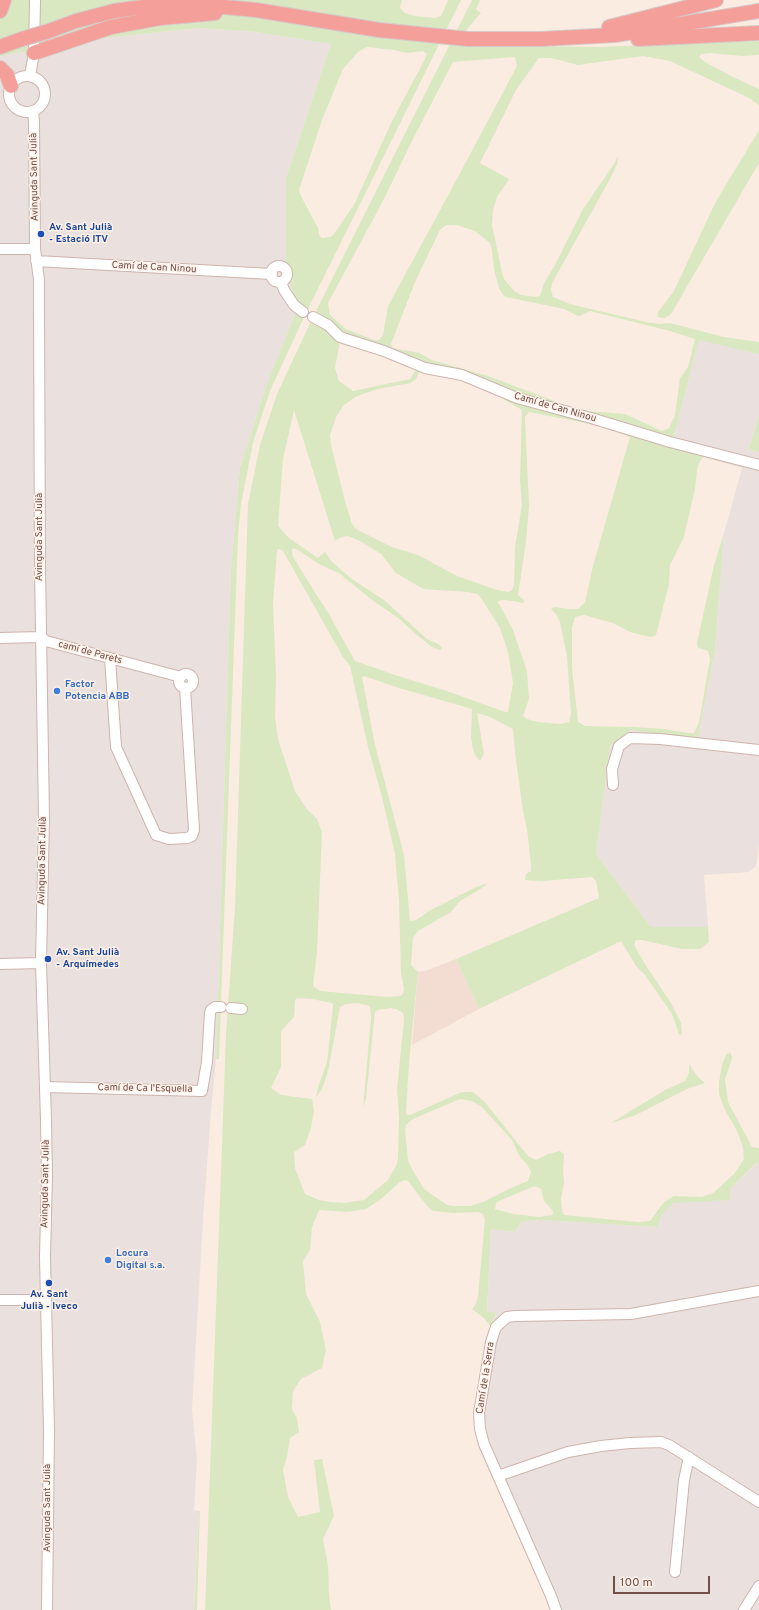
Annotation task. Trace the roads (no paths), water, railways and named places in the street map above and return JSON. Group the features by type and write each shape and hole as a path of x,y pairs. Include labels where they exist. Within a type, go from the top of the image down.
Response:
{"highway":[{"path":"0,11 4,0"},
{"path":"236,0 257,4 274,13"},
{"path":"542,39 603,29 716,0"},
{"path":"0,47 76,21 114,11 170,3 274,13 378,30 430,36 468,38 593,41 759,33"},
{"path":"542,39 615,35 759,11"},
{"path":"34,53 111,28 160,18 217,13 274,13"},
{"path":"0,68 7,75 7,94"}],"street":[{"path":"30,76 34,53 35,1"},
{"path":"30,76 39,81 44,90 45,96 41,105 33,111 24,112 15,108 7,94 17,79 30,76"},
{"name":"Avinguda Sant Julià","path":"33,111 35,249 39,280 41,637 44,819 41,963 47,1176 45,1300 49,1430 47,1610"},
{"path":"0,249 35,249"},
{"name":"Camí de Can Ninou","path":"36,261 272,274 275,268 280,267 284,268 287,275 285,280 281,282 284,290 294,305 303,312"},
{"name":"Camí de Can Ninou","path":"313,317 328,325 340,336 384,351 425,368 462,375 517,398 591,418 670,442 759,465"},
{"name":"camí de Parets","path":"0,638 41,637 46,641 110,658 181,678 181,684 185,688 194,830 192,836 187,838 169,839 156,835 116,747 110,658"},
{"path":"613,785 612,769 619,746 630,738 660,738 759,750"},
{"path":"0,964 41,963"},
{"name":"Camí de Ca l'Esquella","path":"45,1087 202,1091 207,1062 211,1010 215,1007 242,1009"},
{"name":"Camí de la Serra","path":"556,1610 482,1440 479,1413 493,1332 501,1321 514,1316 631,1314 759,1291"},
{"path":"0,1300 45,1300"},
{"path":"498,1476 568,1452 601,1446 661,1442 669,1445 759,1502"},
{"path":"675,1572 684,1480 689,1458"},
{"path":"744,1610 759,1586"}],"place":[{"name":"Av. Sant Julià - Estació ITV","path":"41,234"},
{"name":"Factor Potencia ABB","path":"57,691"},
{"name":"Av. Sant Julià - Arquímedes","path":"48,959"},
{"name":"Locura Digital s.a.","path":"108,1260"},
{"name":"Av. Sant Julià - Iveco","path":"49,1283"}]}
